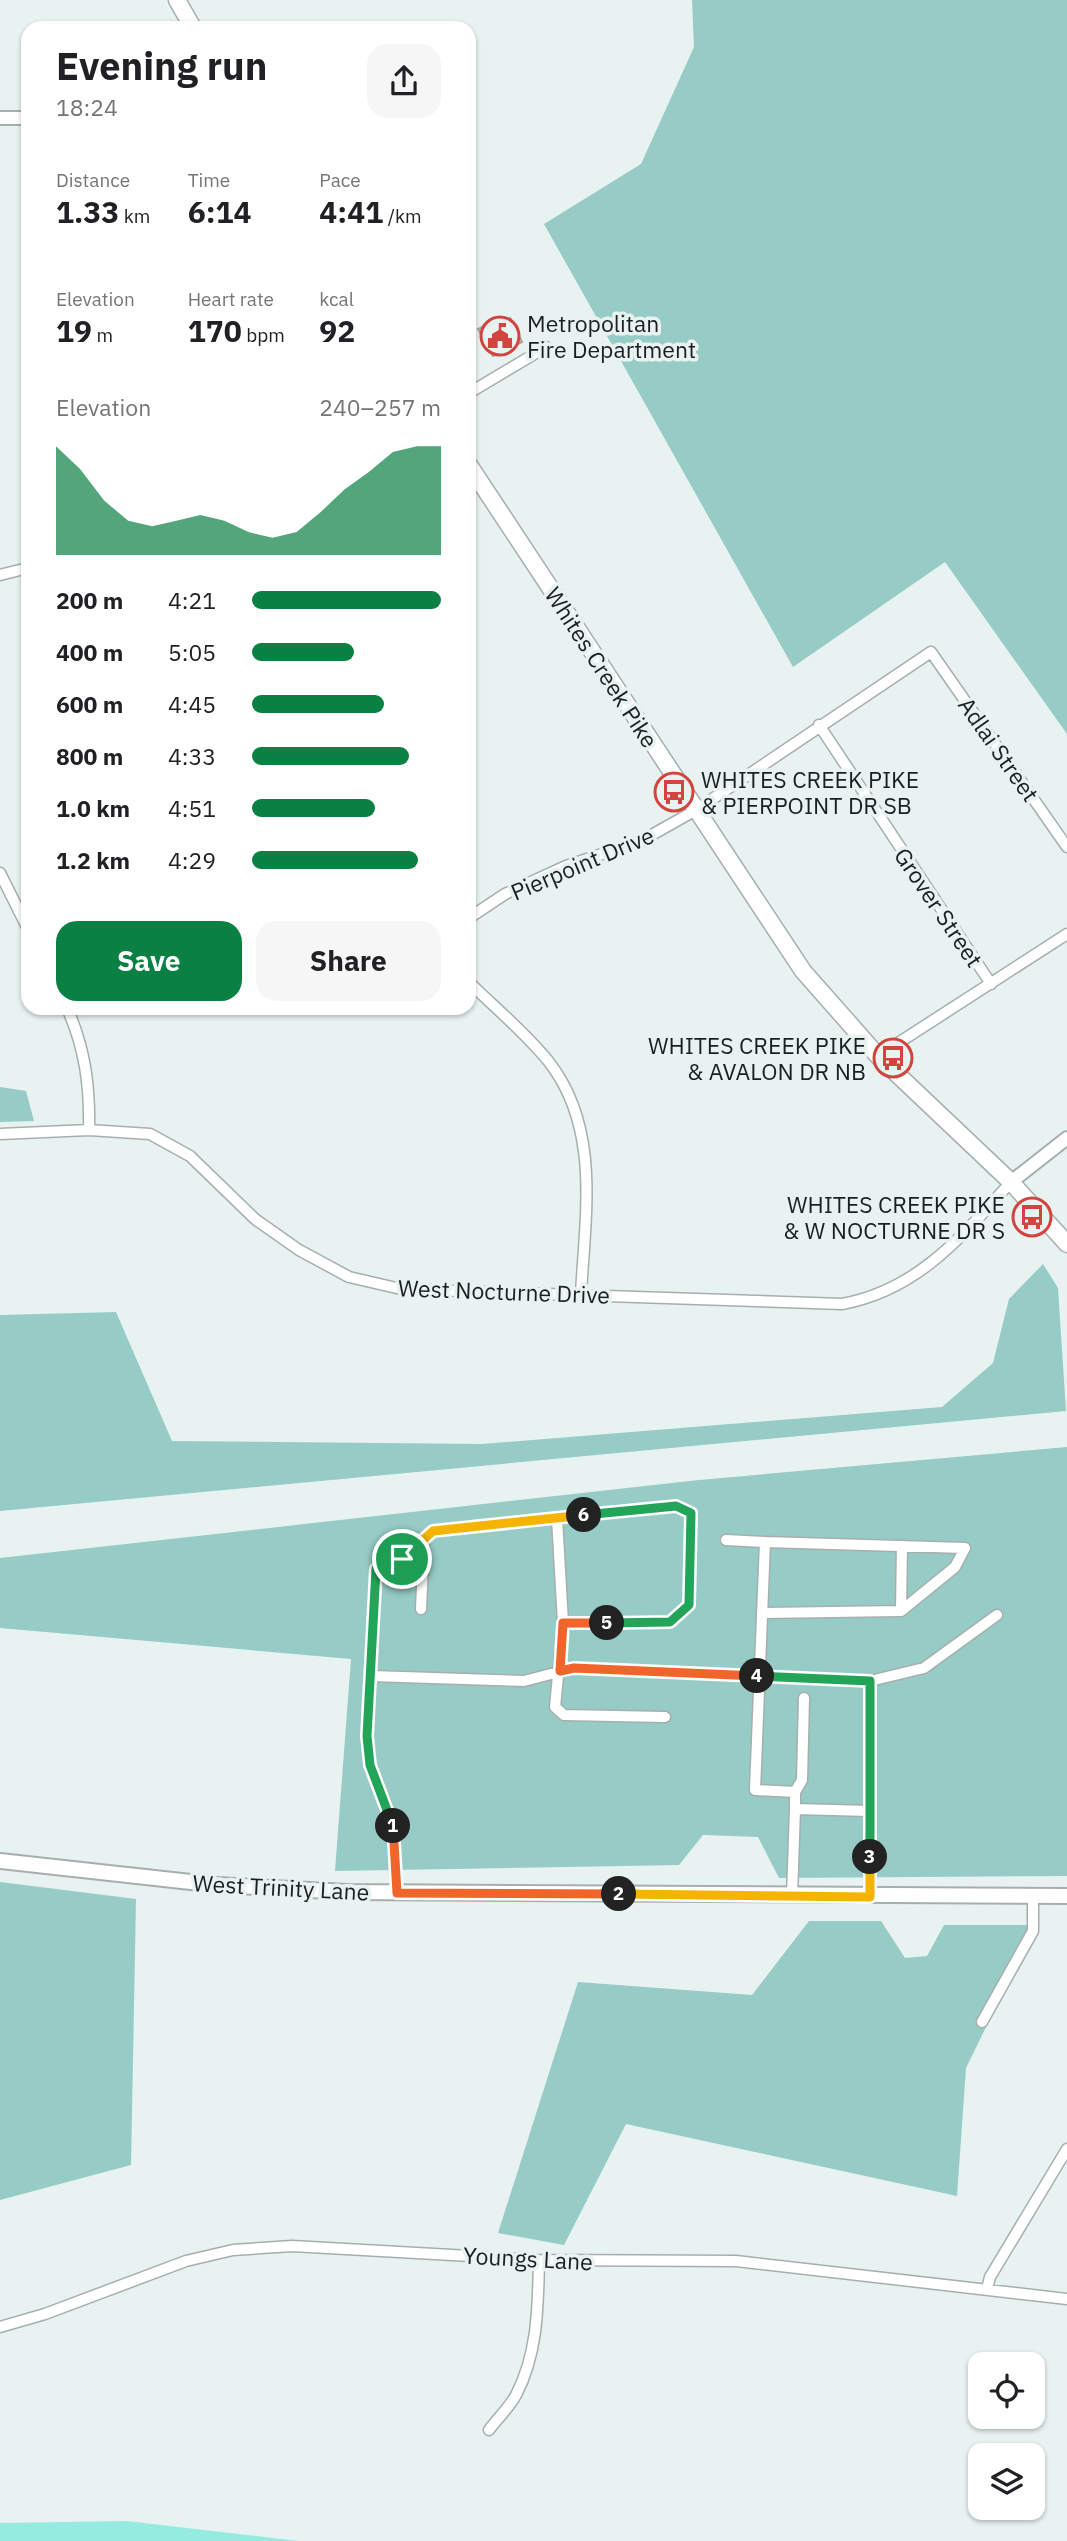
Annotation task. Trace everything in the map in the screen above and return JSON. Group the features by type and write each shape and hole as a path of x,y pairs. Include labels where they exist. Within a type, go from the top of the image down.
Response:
{"main road":[{"path":"177,0 189,21"},
{"name":"Whites Creek Pike","path":"476,476 803,971 878,1055 1011,1182 1067,1244"},
{"name":"West Trinity Lane","path":"0,1861 218,1885 397,1893 1067,1896"}],"street":[{"path":"0,118 21,118"},
{"path":"476,389 545,347"},
{"path":"0,575 21,570"},
{"name":"Pierpoint Drive","path":"476,913 505,894 566,866 641,841 696,810 818,725 931,652"},
{"name":"Adlai Street","path":"931,652 1067,847"},
{"name":"Grover Street","path":"818,725 991,984"},
{"path":"0,873 21,915"},
{"path":"878,1055 1067,934"},
{"path":"476,989 548,1061 580,1119 587,1170 582,1294"},
{"path":"70,1015 80,1035 90,1084 89,1130"},
{"name":"West Nocturne Drive","path":"0,1134 89,1130 150,1135 190,1156 255,1219 299,1250 349,1277 401,1289 582,1294 770,1304 842,1304 862,1300 901,1285 934,1263 1011,1182"},
{"path":"1011,1182 1067,1138"},
{"path":"397,1893 391,1817 370,1765 367,1736 376,1569 402,1559 433,1531 676,1506 691,1513 689,1605 680,1615 670,1622 563,1623"},
{"path":"558,1518 563,1623 555,1707 564,1715 665,1717"},
{"path":"421,1609 424,1539"},
{"path":"726,1540 965,1548 955,1567 901,1611 763,1613"},
{"path":"765,1542 755,1790 795,1792"},
{"path":"901,1611 902,1546"},
{"path":"371,1676 524,1681 574,1668 870,1681 924,1668 997,1615"},
{"path":"870,1681 870,1897"},
{"path":"792,1896 795,1792 802,1780 804,1698"},
{"path":"794,1809 870,1811"},
{"path":"982,2022 1033,1931 1032,1896"},
{"path":"987,2289 990,2277 1067,2149"},
{"name":"Youngs Lane","path":"0,2327 45,2314 186,2261 233,2250 292,2246 539,2260 736,2261 1067,2299"},
{"path":"489,2430 515,2396 531,2356 538,2317 539,2260"}],"shaded area":[{"path":"692,0 1067,0 1067,734 945,562 793,667 544,224 641,164 694,47"},
{"path":"0,1087 26,1091 34,1121 0,1122"},
{"path":"1043,1264 1058,1288 1066,1411 0,1511 0,1315 116,1312 172,1441 482,1444 942,1407 993,1363 1009,1299"},
{"path":"1067,1447 1067,1876 779,1878 758,1837 703,1835 679,1865 335,1871 351,1659 0,1628 0,1558 699,1480"},
{"path":"0,1882 136,1899 131,2165 0,2200"},
{"path":"809,1921 881,1921 905,1958 927,1956 944,1925 1036,1925 966,2068 957,2196 626,2124 564,2245 498,2233 578,1982 752,1995"},
{"path":"127,2521 299,2541 0,2541 0,2523"}],"building":[{"name":"Metropolitan Fire Department","path":"510,318 522,342 493,356 478,329 489,324 491,328"}],"place":[{"name":"Metropolitan Fire Department","path":"500,336"},
{"name":"WHITES CREEK PIKE & PIERPOINT DR SB","path":"674,792"},
{"name":"WHITES CREEK PIKE & AVALON DR NB","path":"893,1058"},
{"name":"WHITES CREEK PIKE & W NOCTURNE DR S","path":"1032,1217"}],"route":[{"path":"676,1506 691,1513 689,1605 670,1622 563,1623 560,1671 574,1668 870,1681 870,1897 397,1893 391,1817 370,1765 367,1736 376,1569 402,1559 433,1531 676,1506"}]}
